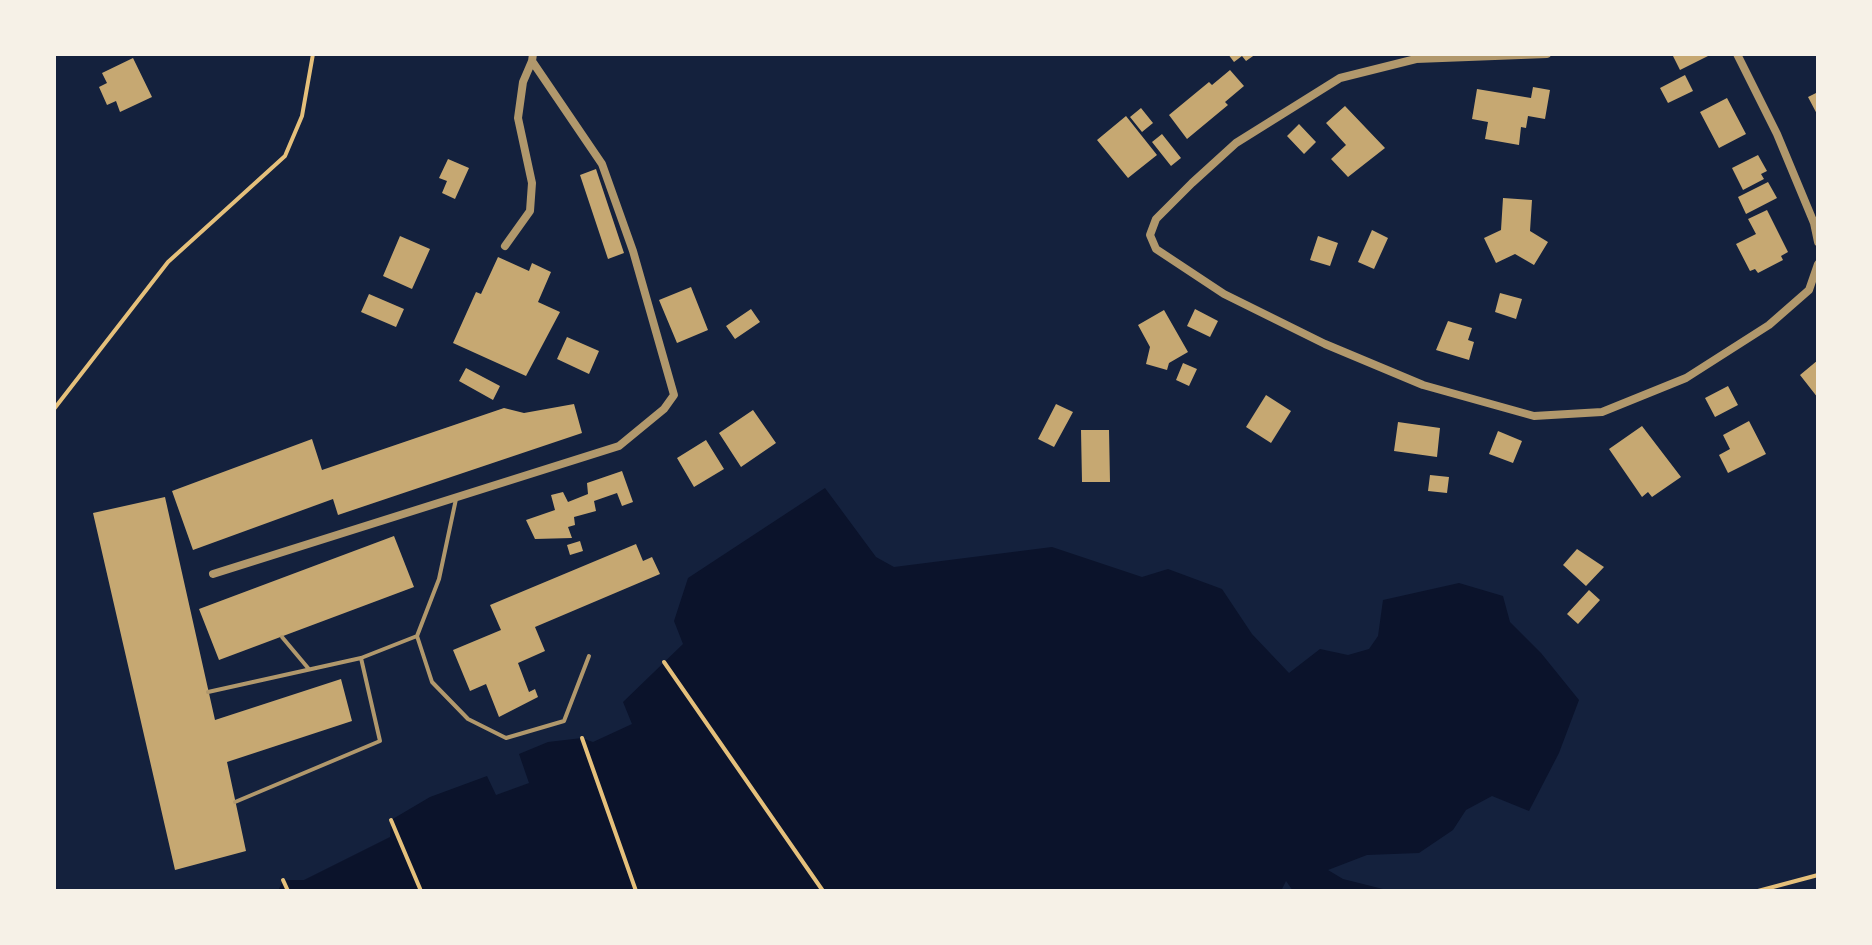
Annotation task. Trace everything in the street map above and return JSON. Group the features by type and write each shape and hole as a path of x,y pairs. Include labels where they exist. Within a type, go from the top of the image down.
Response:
{"street":[{"path":"1547,54 1416,59 1340,78 1236,143 1192,183 1156,219 1150,235 1156,249 1224,294 1325,344 1423,385 1534,416 1602,412 1686,378 1779,317 1809,290 1818,264"},
{"path":"1737,54 1777,134 1814,223 1818,242"},
{"path":"505,246 530,211 532,183 518,118 523,82 532,57"},
{"path":"213,574 619,446 664,409 674,395 633,251 602,164 532,57"}],"lane":[{"path":"457,496 439,579 417,636 432,682 468,719 506,738 564,721 589,656"},
{"path":"208,692 361,658 417,636"},
{"path":"282,637 308,668"},
{"path":"235,802 380,741 361,658"}],"path":[{"path":"54,409 168,262 285,156 302,116 313,54"},
{"path":"664,662 823,891"},
{"path":"582,738 636,891"},
{"path":"391,820 421,891"},
{"path":"1758,891 1818,875"},
{"path":"283,880 288,891"}],"water":[{"path":"825,488 876,557 894,567 1052,547 1142,577 1168,569 1222,589 1252,634 1289,673 1320,649 1348,655 1369,649 1378,636 1383,600 1459,583 1503,596 1510,622 1541,653 1579,700 1559,753 1529,811 1492,796 1466,810 1453,830 1419,853 1367,855 1328,870 1343,879 1391,891 1293,891 1286,881 1281,891 278,891 283,880 304,880 390,837 391,820 430,797 487,776 496,795 529,783 519,754 548,742 582,738 593,742 632,724 623,702 683,644 674,621 688,578"}],"building":[{"path":"1228,54 1256,54 1246,61 1242,56 1234,62"},
{"path":"1672,54 1707,54 1708,56 1680,70"},
{"path":"133,58 152,97 120,112 116,101 107,105 99,87 107,83 102,73"},
{"path":"1230,70 1244,86 1225,102 1228,105 1187,139 1169,115 1209,82 1212,85"},
{"path":"1685,75 1693,91 1668,103 1660,88"},
{"path":"1533,87 1550,90 1545,119 1528,116 1526,128 1521,127 1519,145 1485,139 1488,122 1472,119 1477,89 1531,98"},
{"path":"1818,92 1818,116 1808,97"},
{"path":"1727,98 1746,134 1719,148 1700,112"},
{"path":"1345,106 1385,148 1348,177 1331,159 1346,145 1326,123"},
{"path":"1141,108 1153,123 1142,132 1130,117"},
{"path":"1126,116 1157,155 1128,178 1097,140"},
{"path":"1299,124 1316,142 1304,154 1287,136"},
{"path":"1162,134 1181,158 1171,166 1152,142"},
{"path":"1758,155 1767,171 1761,174 1764,179 1743,190 1732,168"},
{"path":"448,159 469,168 455,199 442,193 447,181 439,178"},
{"path":"596,169 624,253 608,259 580,175"},
{"path":"1768,182 1777,198 1746,214 1738,197"},
{"path":"1503,198 1532,200 1530,231 1548,242 1534,265 1515,254 1496,263 1484,238 1501,230"},
{"path":"1767,210 1788,252 1781,256 1783,260 1758,273 1755,269 1750,271 1736,244 1756,234 1748,219"},
{"path":"1372,230 1388,238 1374,269 1358,262"},
{"path":"400,236 430,249 412,289 383,276"},
{"path":"1318,236 1338,243 1330,266 1310,260"},
{"path":"498,257 529,271 532,263 551,272 538,302 560,312 526,376 453,343 476,292 481,294"},
{"path":"691,287 708,330 677,343 659,300"},
{"path":"1500,293 1522,299 1516,319 1495,312"},
{"path":"369,294 404,309 396,327 361,312"},
{"path":"751,309 760,322 735,339 726,326"},
{"path":"1195,309 1218,321 1210,337 1187,326"},
{"path":"1164,310 1188,352 1169,363 1167,370 1146,364 1150,347 1138,325"},
{"path":"1448,321 1472,328 1468,340 1474,342 1469,360 1436,350"},
{"path":"567,337 599,351 589,374 557,359"},
{"path":"1818,360 1818,398 1800,375"},
{"path":"1183,363 1197,369 1189,386 1176,380"},
{"path":"466,368 500,386 493,400 459,381"},
{"path":"1728,386 1738,405 1715,417 1705,398"},
{"path":"1266,395 1291,411 1271,443 1246,427"},
{"path":"574,404 582,433 338,515 333,499 193,550 172,491 312,439 322,470 504,408 524,413"},
{"path":"1056,404 1073,412 1054,447 1038,439"},
{"path":"753,410 776,443 741,467 719,433"},
{"path":"1749,421 1766,454 1728,473 1719,455 1730,449 1723,435"},
{"path":"1398,422 1440,428 1437,457 1394,451"},
{"path":"1642,426 1681,477 1652,497 1648,492 1642,497 1609,449"},
{"path":"1081,430 1109,430 1110,482 1082,482"},
{"path":"1498,431 1522,441 1513,463 1489,454"},
{"path":"706,440 724,469 694,487 677,458"},
{"path":"622,471 633,502 622,506 617,493 594,501 596,511 574,517 575,525 568,527 572,538 535,539 526,520 555,510 551,495 563,492 568,502 588,494 587,483"},
{"path":"1430,475 1449,477 1447,493 1428,491"},
{"path":"165,497 215,720 341,679 352,721 227,762 246,851 175,870 93,513"},
{"path":"394,536 414,587 219,660 199,609"},
{"path":"580,541 583,551 570,555 567,545"},
{"path":"636,544 643,561 652,557 660,574 535,627 545,651 518,663 529,692 535,689 538,697 499,717 486,684 470,691 453,650 501,630 490,605"},
{"path":"1577,549 1604,567 1586,586 1563,565"},
{"path":"1589,590 1600,600 1578,624 1567,614"}]}
